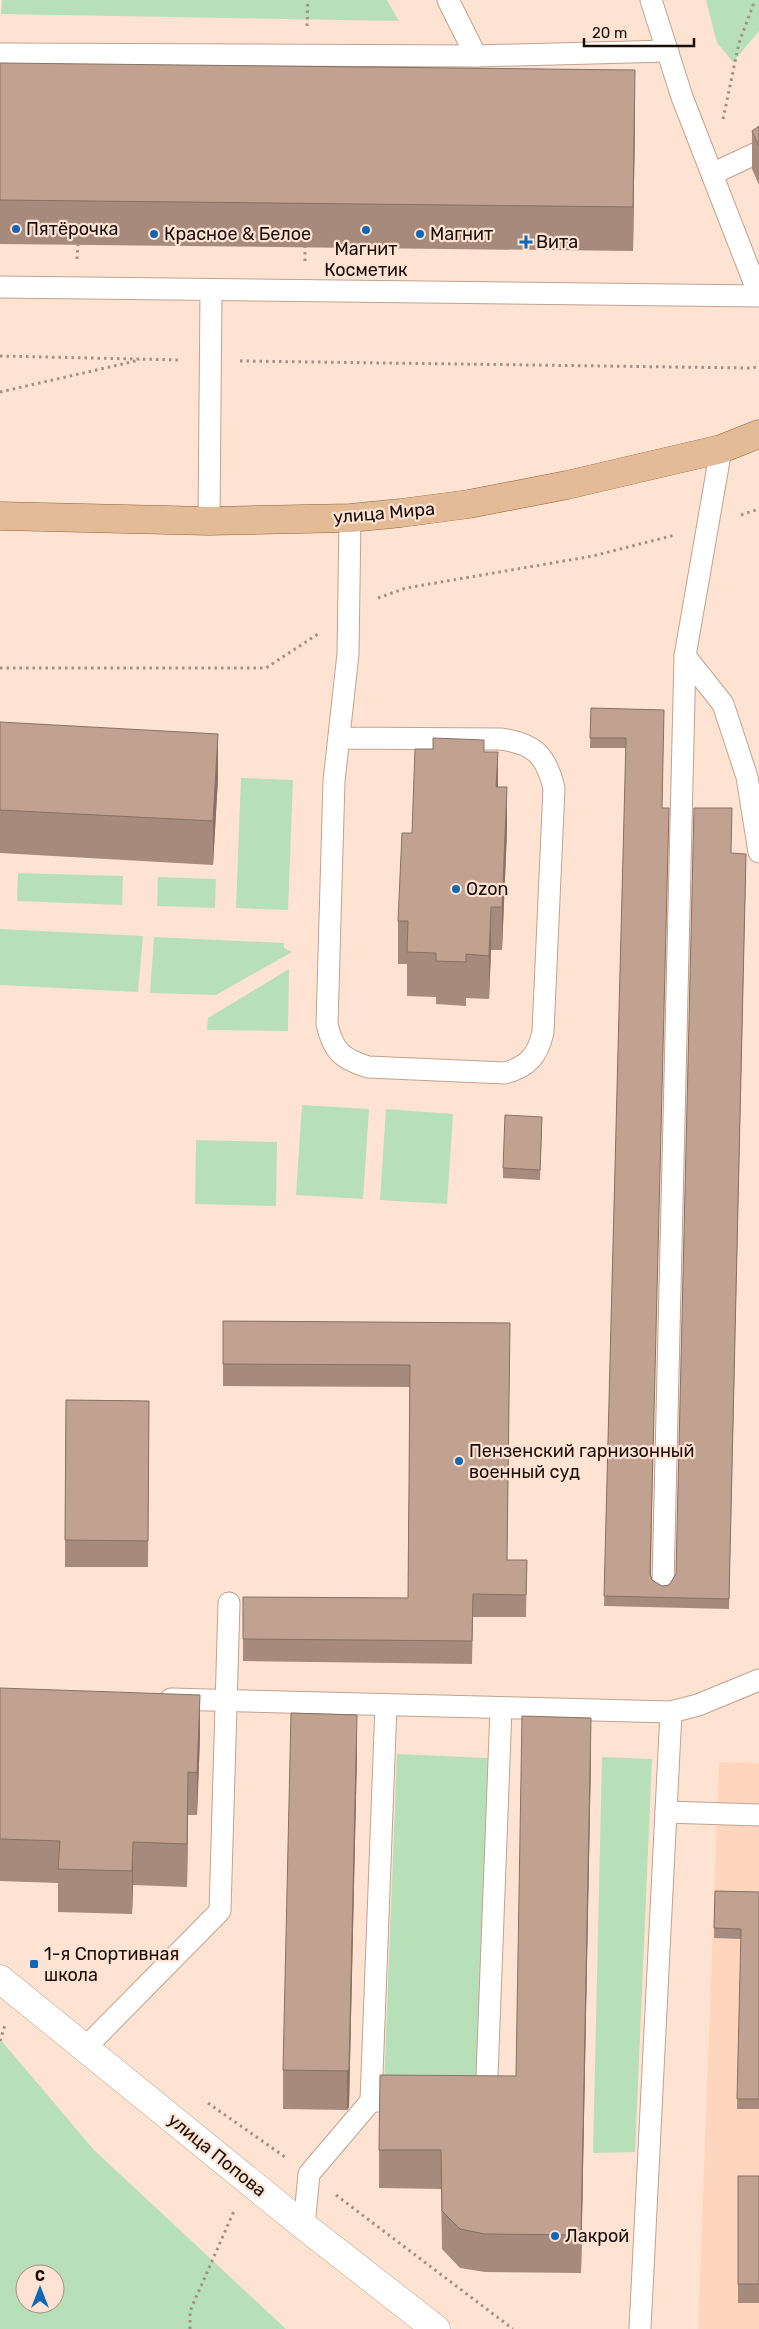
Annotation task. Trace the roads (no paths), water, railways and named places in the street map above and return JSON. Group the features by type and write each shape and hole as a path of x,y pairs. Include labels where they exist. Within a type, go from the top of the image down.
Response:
{"main road":[{"name":"улица Мира","path":"0,516 210,521 350,518 469,504 567,485 721,449 759,434"}],"street":[{"name":"улица Попова","path":"0,1979 304,2226 436,2329"}],"lane":[{"path":"448,0 476,56"},
{"path":"0,287 759,296 682,97 651,0"},
{"path":"0,54 476,56 668,52"},
{"path":"712,174 759,152"},
{"path":"210,521 211,291"},
{"path":"663,1584 686,656 721,449"},
{"path":"339,738 500,739 517,741 531,747 543,758 551,774 554,788 543,1032 540,1046 531,1061 517,1070 505,1073 368,1067 353,1062 339,1053 331,1040 327,1024 334,781 348,654 350,518"},
{"path":"686,656 723,704 747,777 759,852"},
{"path":"85,2048 220,1911 229,1603"},
{"path":"150,1699 671,1712 698,1705 759,1680"},
{"path":"304,2226 309,2174 371,2101 386,1705"},
{"path":"466,2102 486,2102 501,1708"},
{"path":"640,2329 671,1712"},
{"path":"666,1812 759,1816"},
{"path":"371,2101 428,2101"}],"place":[{"name":"Пятёрочка","path":"16,229"},
{"name":"Магнит Косметик","path":"366,230"},
{"name":"Красное & Белое","path":"154,234"},
{"name":"Магнит","path":"420,234"},
{"name":"Вита","path":"526,242"},
{"name":"Ozon","path":"456,889"},
{"name":"Пензенский гарнизонный военный суд","path":"459,1461"},
{"name":"1-я Спортивная школа","path":"34,1964"},
{"name":"Лакрой","path":"555,2236"}]}
